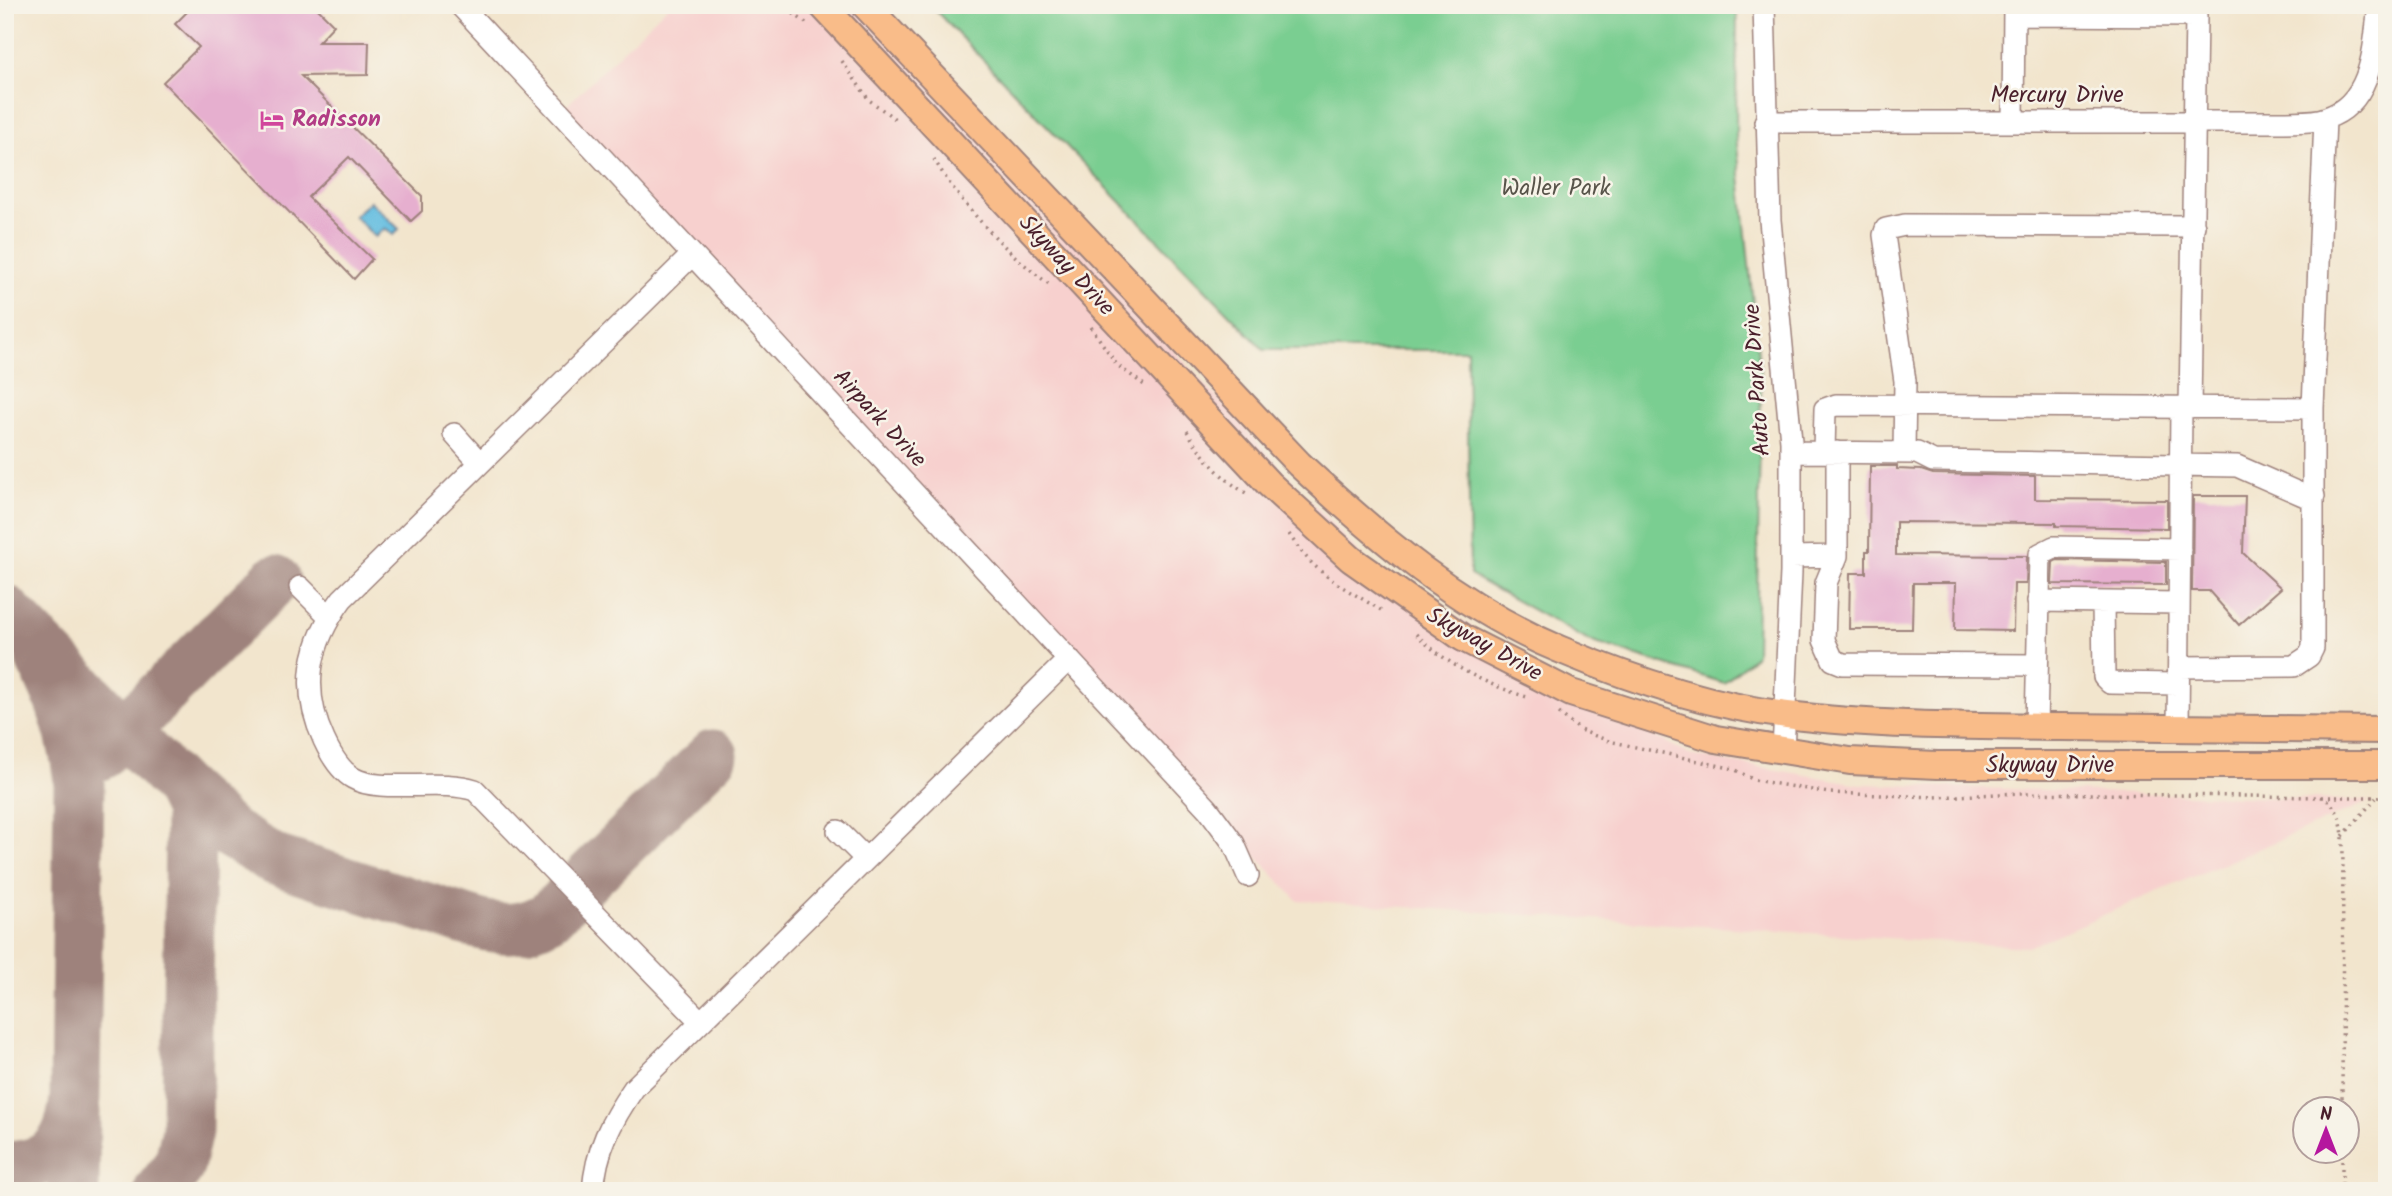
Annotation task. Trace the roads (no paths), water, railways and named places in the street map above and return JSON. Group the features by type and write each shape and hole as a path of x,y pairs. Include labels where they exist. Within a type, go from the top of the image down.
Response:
{"main road":[{"name":"Skyway Drive","path":"865,5 1299,464 1361,522 1418,566 1479,607 1556,648 1634,677 1702,697 1785,715 1918,725 2387,730"},
{"name":"Skyway Drive","path":"817,16 1269,484 1351,559 1463,638 1571,692 1716,739 1850,761 1937,765 2387,765"}],"street":[{"name":"Airpark Drive","path":"460,5 1208,809 1234,844 1248,876"},
{"name":"Auto Park Drive","path":"1765,5 1765,122 1770,220 1782,323 1791,452 1791,557 1783,752"},
{"name":"Mercury Drive","path":"1765,122 2196,122 2325,119 2345,108 2362,86 2369,71 2379,5"},
{"path":"2013,122 2014,10 2196,16 2194,226 2181,464 2178,728"},
{"path":"2103,602 2104,677 2110,682 2294,666 2309,656 2313,648 2313,408 2325,119"},
{"path":"1904,453 1905,381 1884,234 1886,229 1905,225 2194,226"},
{"path":"692,255 342,599 317,642 309,683 313,716 335,761 353,778 372,783 458,784 475,790 700,1021"},
{"path":"2037,665 1843,664 1833,660 1824,640 1826,583 1837,556 1830,452 1824,416 1830,406 2313,408"},
{"path":"454,434 479,462"},
{"path":"1791,452 1917,453 1933,461 2238,466 2304,495 2314,496"},
{"path":"2036,726 2040,554 2046,549 2180,549"},
{"path":"1791,557 1837,556"},
{"path":"300,586 330,616"},
{"path":"2038,601 2179,603"},
{"path":"593,1191 595,1166 609,1125 634,1088 1069,659"},
{"path":"838,831 866,859"}],"water":[{"path":"370,201 399,229 393,235 385,228 375,237 354,216"}],"place":[{"name":"Radisson","path":"272,120"}],"park label":[{"name":"Waller Park","path":"1556,189"}]}
